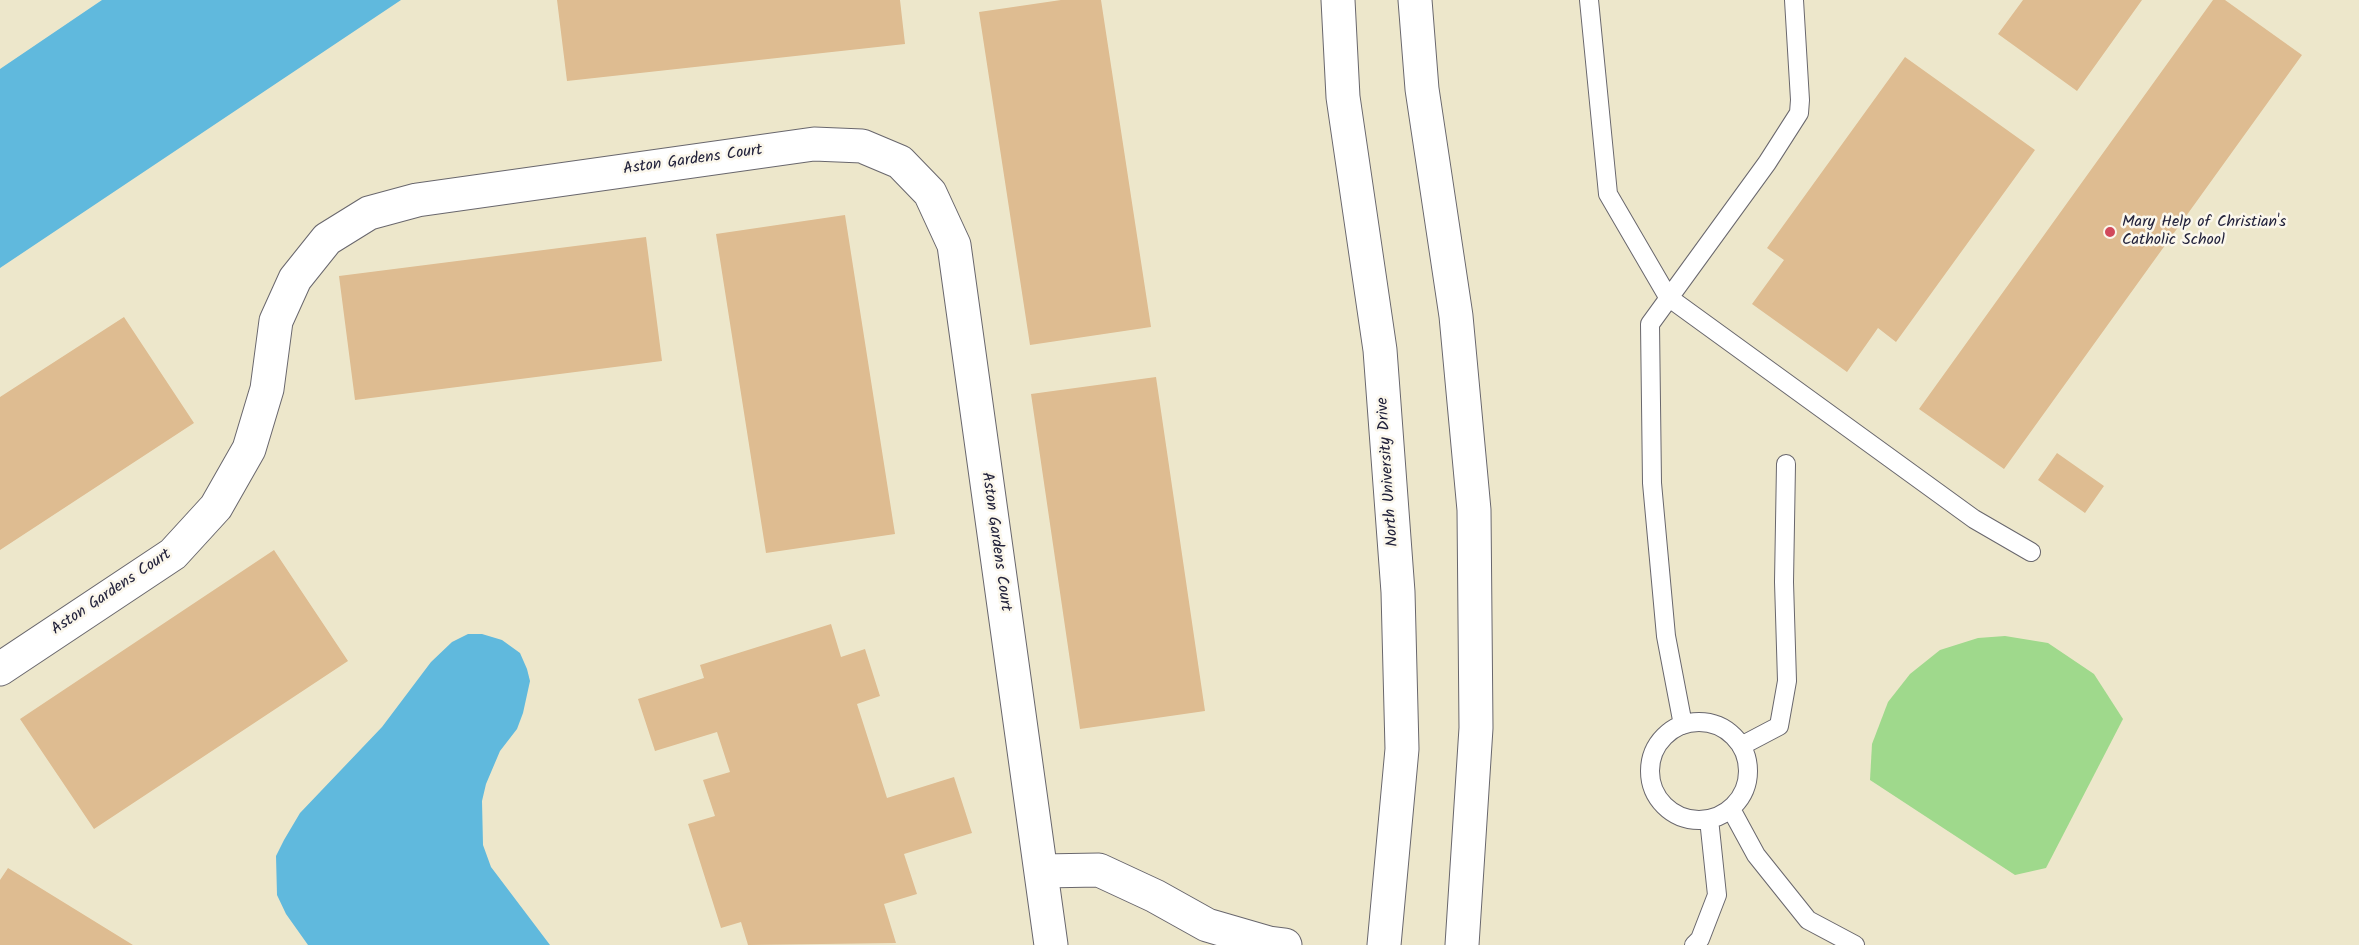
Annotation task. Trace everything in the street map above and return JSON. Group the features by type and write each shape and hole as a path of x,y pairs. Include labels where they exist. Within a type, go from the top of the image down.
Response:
{"street":[{"name":"North University Drive","path":"1338,0 1343,97 1380,350 1398,592 1402,749 1384,945"},
{"path":"1415,0 1422,89 1456,316 1474,510 1476,728 1462,945"},
{"name":"Aston Gardens Court","path":"0,669 173,554 216,507 249,449 267,389 276,321 295,279 327,239 369,213 417,200 814,144 862,146 900,162 930,193 954,245 1051,945"},
{"path":"1042,872 1099,870 1155,896 1208,925 1269,943 1285,945"}],"lane":[{"path":"1589,0 1608,194 1668,297 1974,519 2031,552"},
{"path":"1683,725 1666,636 1652,483 1650,324 1767,163 1799,113 1794,0"},
{"path":"1741,746 1779,726 1787,681 1784,582 1786,464"},
{"path":"1699,722 1715,725 1730,733 1741,746 1747,758 1748,772 1740,799 1731,809 1709,819 1693,820 1677,815 1664,806 1654,792 1650,776 1651,760 1657,744 1668,732 1683,725 1699,722"},
{"path":"1731,809 1756,855 1808,920 1855,945"},
{"path":"1694,945 1700,939 1717,895 1709,819"}],"green space":[{"path":"2005,636 2048,643 2094,674 2123,719 2046,868 2015,875 1870,780 1872,744 1888,702 1910,674 1940,650 1978,638"}],"water":[{"path":"102,0 401,0 0,268 0,69"},
{"path":"468,634 482,634 502,640 520,653 527,669 530,681 523,713 517,729 500,751 486,784 482,801 483,845 491,867 550,945 308,945 286,914 277,895 276,856 284,840 300,813 382,727 431,662 452,642"}],"building":[{"path":"557,0 900,0 905,44 567,81"},
{"path":"1061,0 1101,0 1151,327 1030,345 979,12"},
{"path":"2023,0 2142,0 2077,91 1998,34"},
{"name":"Mary Help of Christian's Catholic School","path":"2213,0 2225,0 2302,55 2004,469 1919,409"},
{"path":"1905,57 2035,150 1896,342 1878,328 1847,372 1752,304 1784,260 1767,248"},
{"path":"845,215 895,534 766,553 716,234"},
{"path":"646,237 662,361 355,400 339,276"},
{"path":"124,317 194,423 0,550 0,397"},
{"path":"1156,377 1205,711 1080,729 1031,394"},
{"path":"2057,453 2104,486 2085,513 2038,480"},
{"path":"274,550 348,661 94,829 20,719"},
{"path":"831,624 841,657 865,649 880,696 857,704 887,798 954,777 972,833 904,854 917,894 884,904 896,943 748,945 741,922 721,928 688,824 715,816 703,780 730,772 717,732 655,751 638,699 704,678 700,665"},
{"path":"8,868 133,945 0,945 0,880"}],"place":[{"name":"Mary Help of Christian's Catholic School","path":"2110,232"}]}
